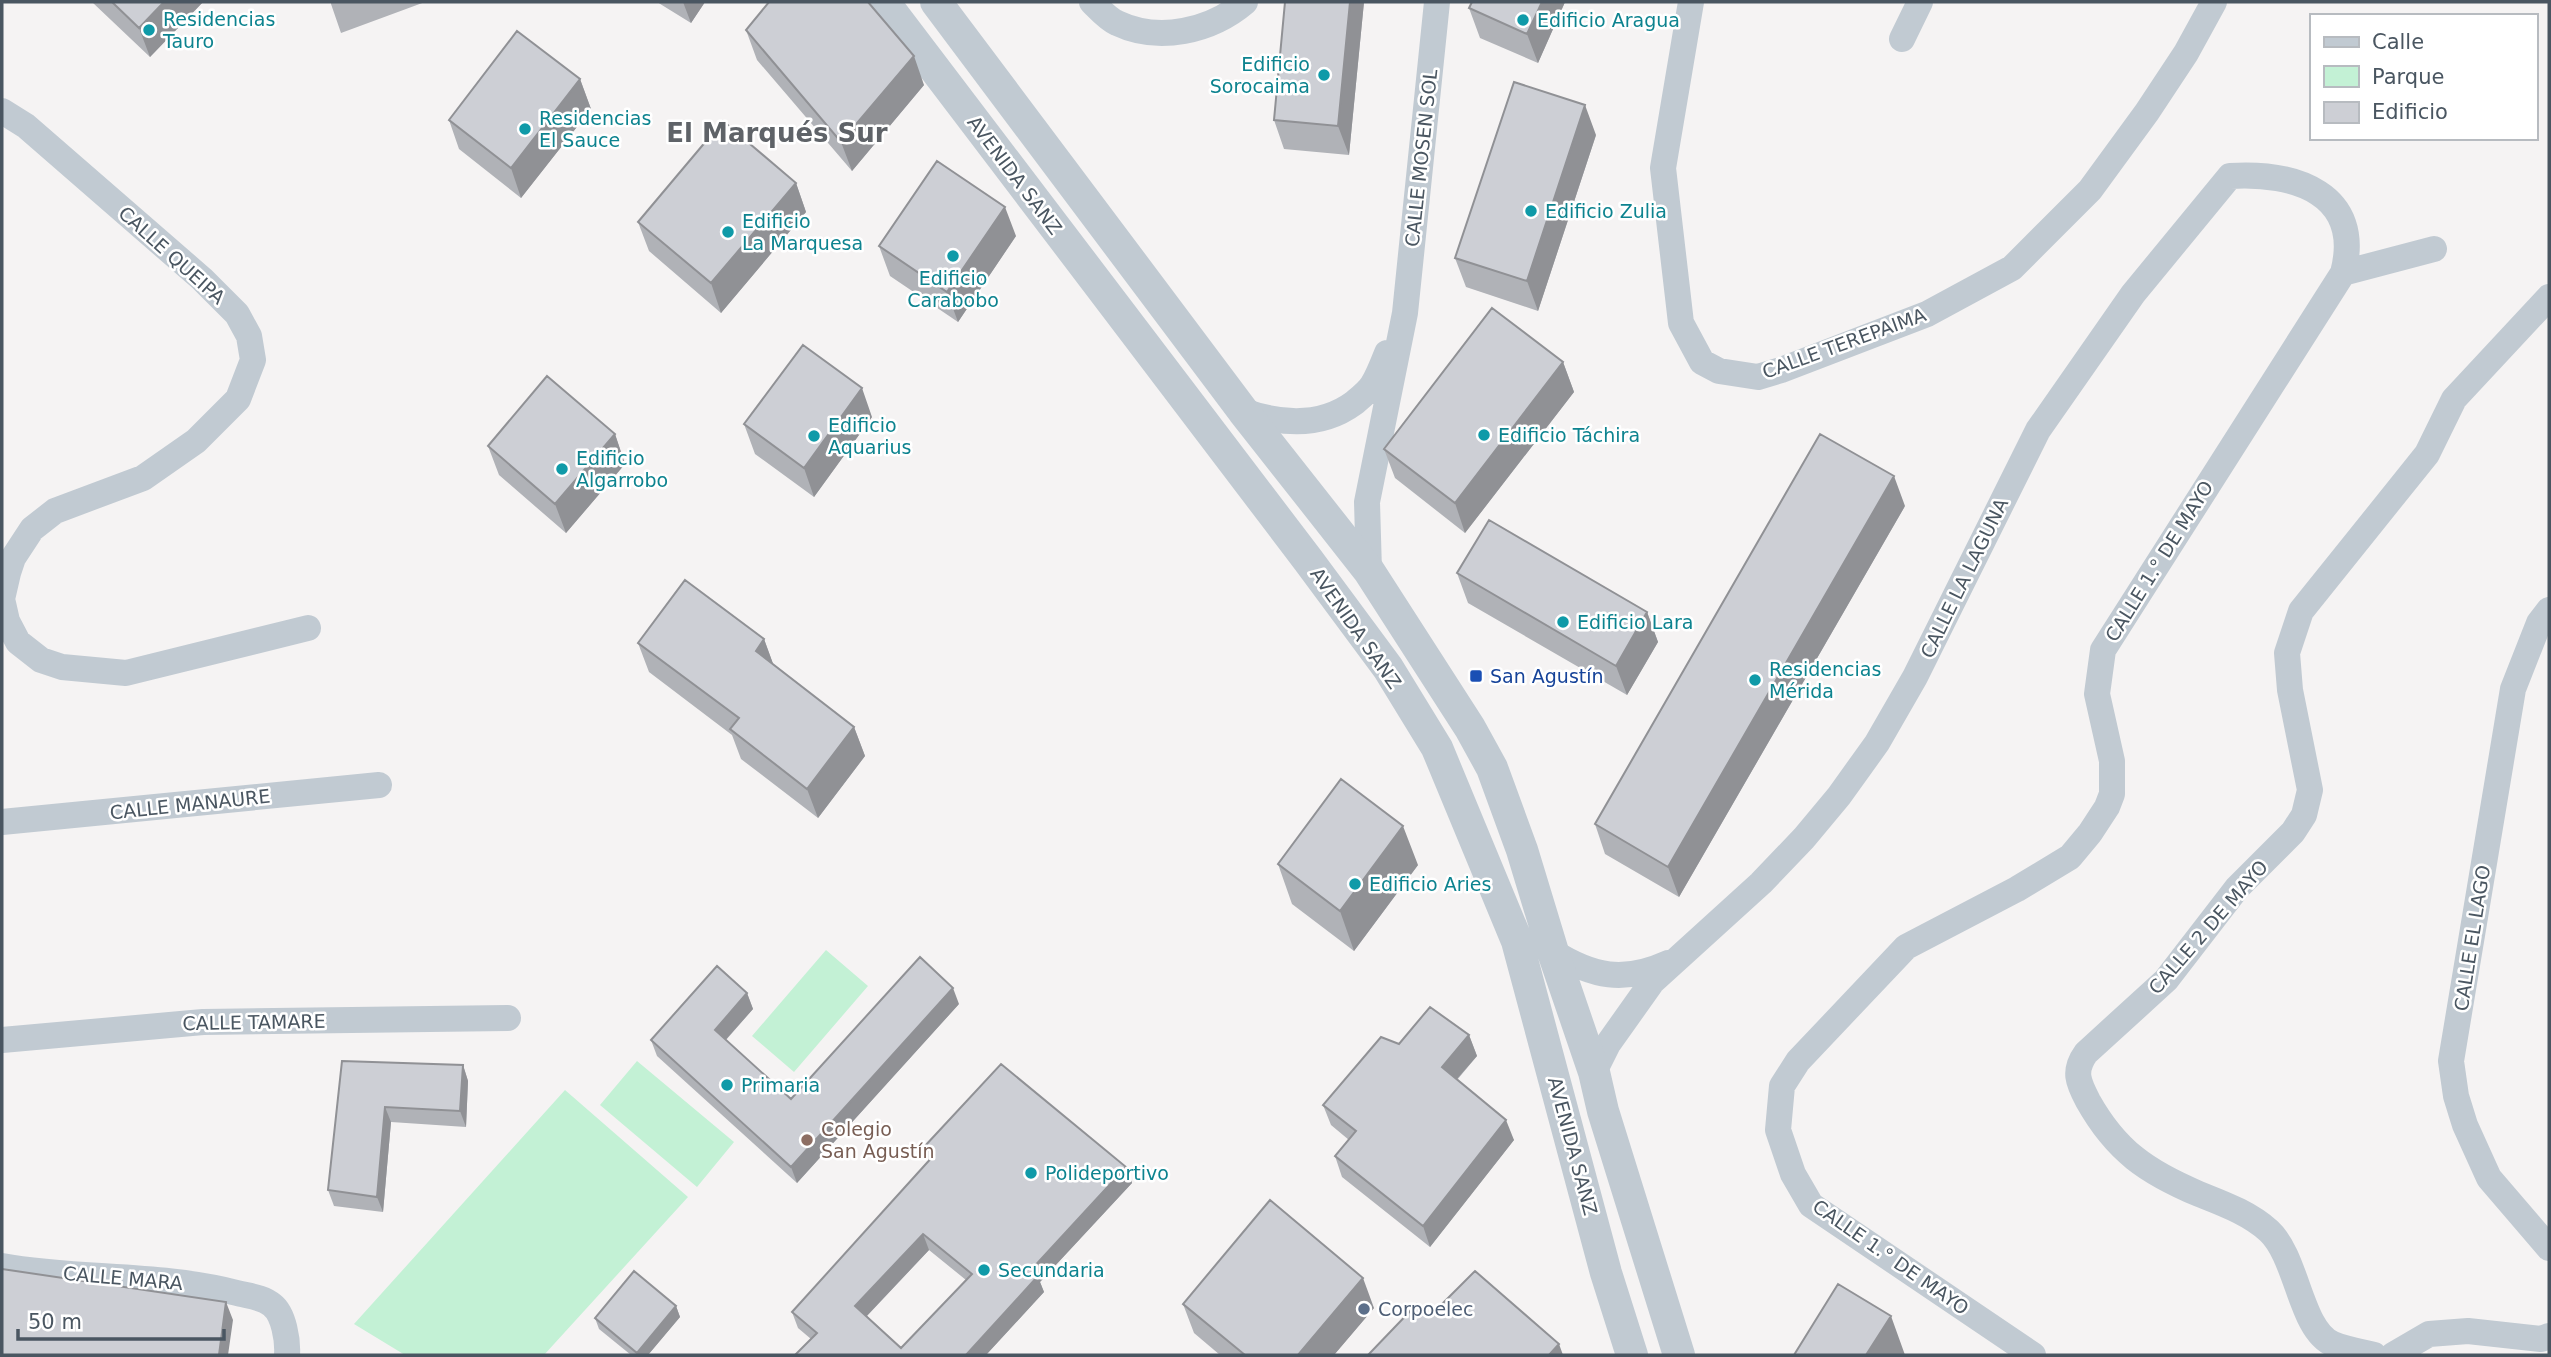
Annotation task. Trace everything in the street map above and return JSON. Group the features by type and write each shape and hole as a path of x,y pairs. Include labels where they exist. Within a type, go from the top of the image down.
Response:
{"street":[{"name":"AVENIDA SANZ","path":"884,2 1308,559 1388,668 1437,748 1517,941 1606,1273 1632,1355"},
{"name":"AVENIDA SANZ","path":"936,2 1243,411 1369,571 1447,689 1492,768 1522,850 1594,1072 1602,1111 1679,1355"},
{"path":"1091,2 1116,23 1170,33 1205,27 1232,13 1245,2"},
{"name":"CALLE MOSEN SOL","path":"1369,571 1367,502 1405,313 1437,2"},
{"name":"CALLE TEREPAIMA","path":"1691,2 1663,168 1681,323 1702,362 1718,371 1758,377 1927,314 2011,268 2090,190 2186,53 2214,2"},
{"path":"1902,39 1920,2"},
{"name":"CALLE QUEIPA","path":"2,110 26,126 229,305 249,336 253,360 238,399 196,441 143,478 55,511 32,529 13,558 2,599 7,621 18,642 41,660 62,667 126,673 308,628"},
{"name":"CALLE LA LAGUNA","path":"1594,1072 1630,1012 1652,982 1761,883 1804,838 1839,796 1877,743 1915,677 2038,430 2133,294 2230,176 2251,175 2297,182 2332,201 2342,217 2346,235 2343,273"},
{"path":"2343,273 2434,249"},
{"name":"CALLE 1.° DE MAYO","path":"2033,1355 1811,1205 1793,1174 1778,1130 1782,1086 1798,1061 1906,947 2017,890 2070,857 2090,833 2112,794 2112,761 2097,695 2102,650 2343,273"},
{"name":"CALLE 2 DE MAYO","path":"2374,1355 2331,1343 2313,1328 2289,1262 2271,1233 2245,1213 2178,1185 2135,1161 2099,1121 2077,1080 2077,1072 2086,1053 2166,979 2237,888 2293,832 2304,816 2310,790 2290,690 2287,653 2301,611 2427,454 2454,399 2549,297"},
{"name":"CALLE MOSEN SOL","path":"1243,411 1268,420 1308,422 1343,411 1372,386 1405,313"},
{"name":"CALLE EL LAGO","path":"2549,610 2539,622 2513,689 2451,1061 2456,1096 2465,1125 2489,1178 2549,1248"},
{"name":"CALLE MANAURE","path":"2,822 379,785"},
{"name":"CALLE LA LAGUNA","path":"1553,952 1592,972 1612,976 1651,971 1676,960"},
{"name":"CALLE TAMARE","path":"2,1040 203,1022 508,1018"},
{"name":"CALLE MARA","path":"2,1266 168,1279 212,1286 264,1300 277,1310 283,1324 287,1355"},
{"path":"2393,1355 2429,1334 2468,1331 2542,1339 2549,1336"}],"green space":[{"path":"826,950 868,986 794,1072 752,1036"},
{"path":"637,1061 734,1142 697,1187 600,1105"},
{"path":"565,1090 688,1197 544,1355 405,1355 354,1324"}],"building":[{"path":"112,2 164,2 139,28"},
{"path":"769,2 868,2 914,56 841,142 746,30"},
{"name":"Edificio Sorocaima","path":"1285,2 1350,2 1338,126 1274,120"},
{"path":"1472,2 1542,2 1527,34 1469,8"},
{"path":"517,31 580,79 511,168 449,120"},
{"name":"Edificio Zulia","path":"1514,82 1585,105 1527,281 1455,258"},
{"name":"Edificio La Marquesa","path":"723,121 796,183 711,283 638,222"},
{"path":"937,161 1005,207 947,292 879,246"},
{"name":"Edificio Táchira","path":"1492,308 1563,362 1455,503 1384,449"},
{"path":"803,345 862,388 804,468 744,424"},
{"path":"547,376 615,434 555,504 488,446"},
{"name":"Residencias Mérida","path":"1820,434 1894,476 1668,867 1595,824"},
{"path":"1489,520 1647,612 1616,666 1457,573"},
{"path":"685,580 764,639 756,651 854,727 807,789 730,729 739,718 638,643"},
{"path":"1341,779 1403,826 1340,911 1278,864"},
{"name":"Primaria","path":"920,957 953,988 791,1167 651,1040 717,966 747,993 715,1030 791,1099"},
{"path":"1430,1007 1469,1035 1442,1067 1506,1120 1423,1226 1335,1156 1356,1131 1323,1105 1381,1037 1399,1044"},
{"path":"342,1061 463,1065 460,1111 385,1107 377,1197 328,1190"},
{"path":"1001,1064 1126,1167 1031,1270 1038,1276 966,1355 795,1355 817,1333 792,1312 934,1155 924,1147","holes":["923,1234 972,1274 901,1348 855,1306"]},
{"path":"1270,1200 1363,1278 1298,1355 1245,1355 1183,1304"},
{"path":"2,1269 226,1302 219,1355 2,1355"},
{"path":"634,1271 676,1306 637,1353 595,1318"},
{"path":"1475,1271 1559,1344 1549,1355 1369,1354 1417,1304 1430,1316"},
{"path":"1838,1284 1891,1316 1866,1355 1794,1355"}],"place":[{"name":"Edificio Aragua","path":"1523,20"},
{"name":"Residencias Tauro","path":"149,30"},
{"name":"Edificio Sorocaima","path":"1324,75"},
{"name":"Residencias El Sauce","path":"525,129"},
{"name":"Edificio Zulia","path":"1531,211"},
{"name":"Edificio La Marquesa","path":"728,232"},
{"name":"Edificio Carabobo","path":"953,256"},
{"name":"Edificio Táchira","path":"1484,435"},
{"name":"Edificio Aquarius","path":"814,436"},
{"name":"Edificio Algarrobo","path":"562,469"},
{"name":"Edificio Lara","path":"1563,622"},
{"name":"San Agustín","path":"1476,676"},
{"name":"Residencias Mérida","path":"1755,680"},
{"name":"Edificio Aries","path":"1355,884"},
{"name":"Primaria","path":"727,1085"},
{"name":"Colegio San Agustín","path":"807,1140"},
{"name":"Polideportivo","path":"1031,1173"},
{"name":"Secundaria","path":"984,1270"},
{"name":"Corpoelec","path":"1364,1309"}],"district":[{"name":"El Marqués Sur","path":"777,133"}]}
